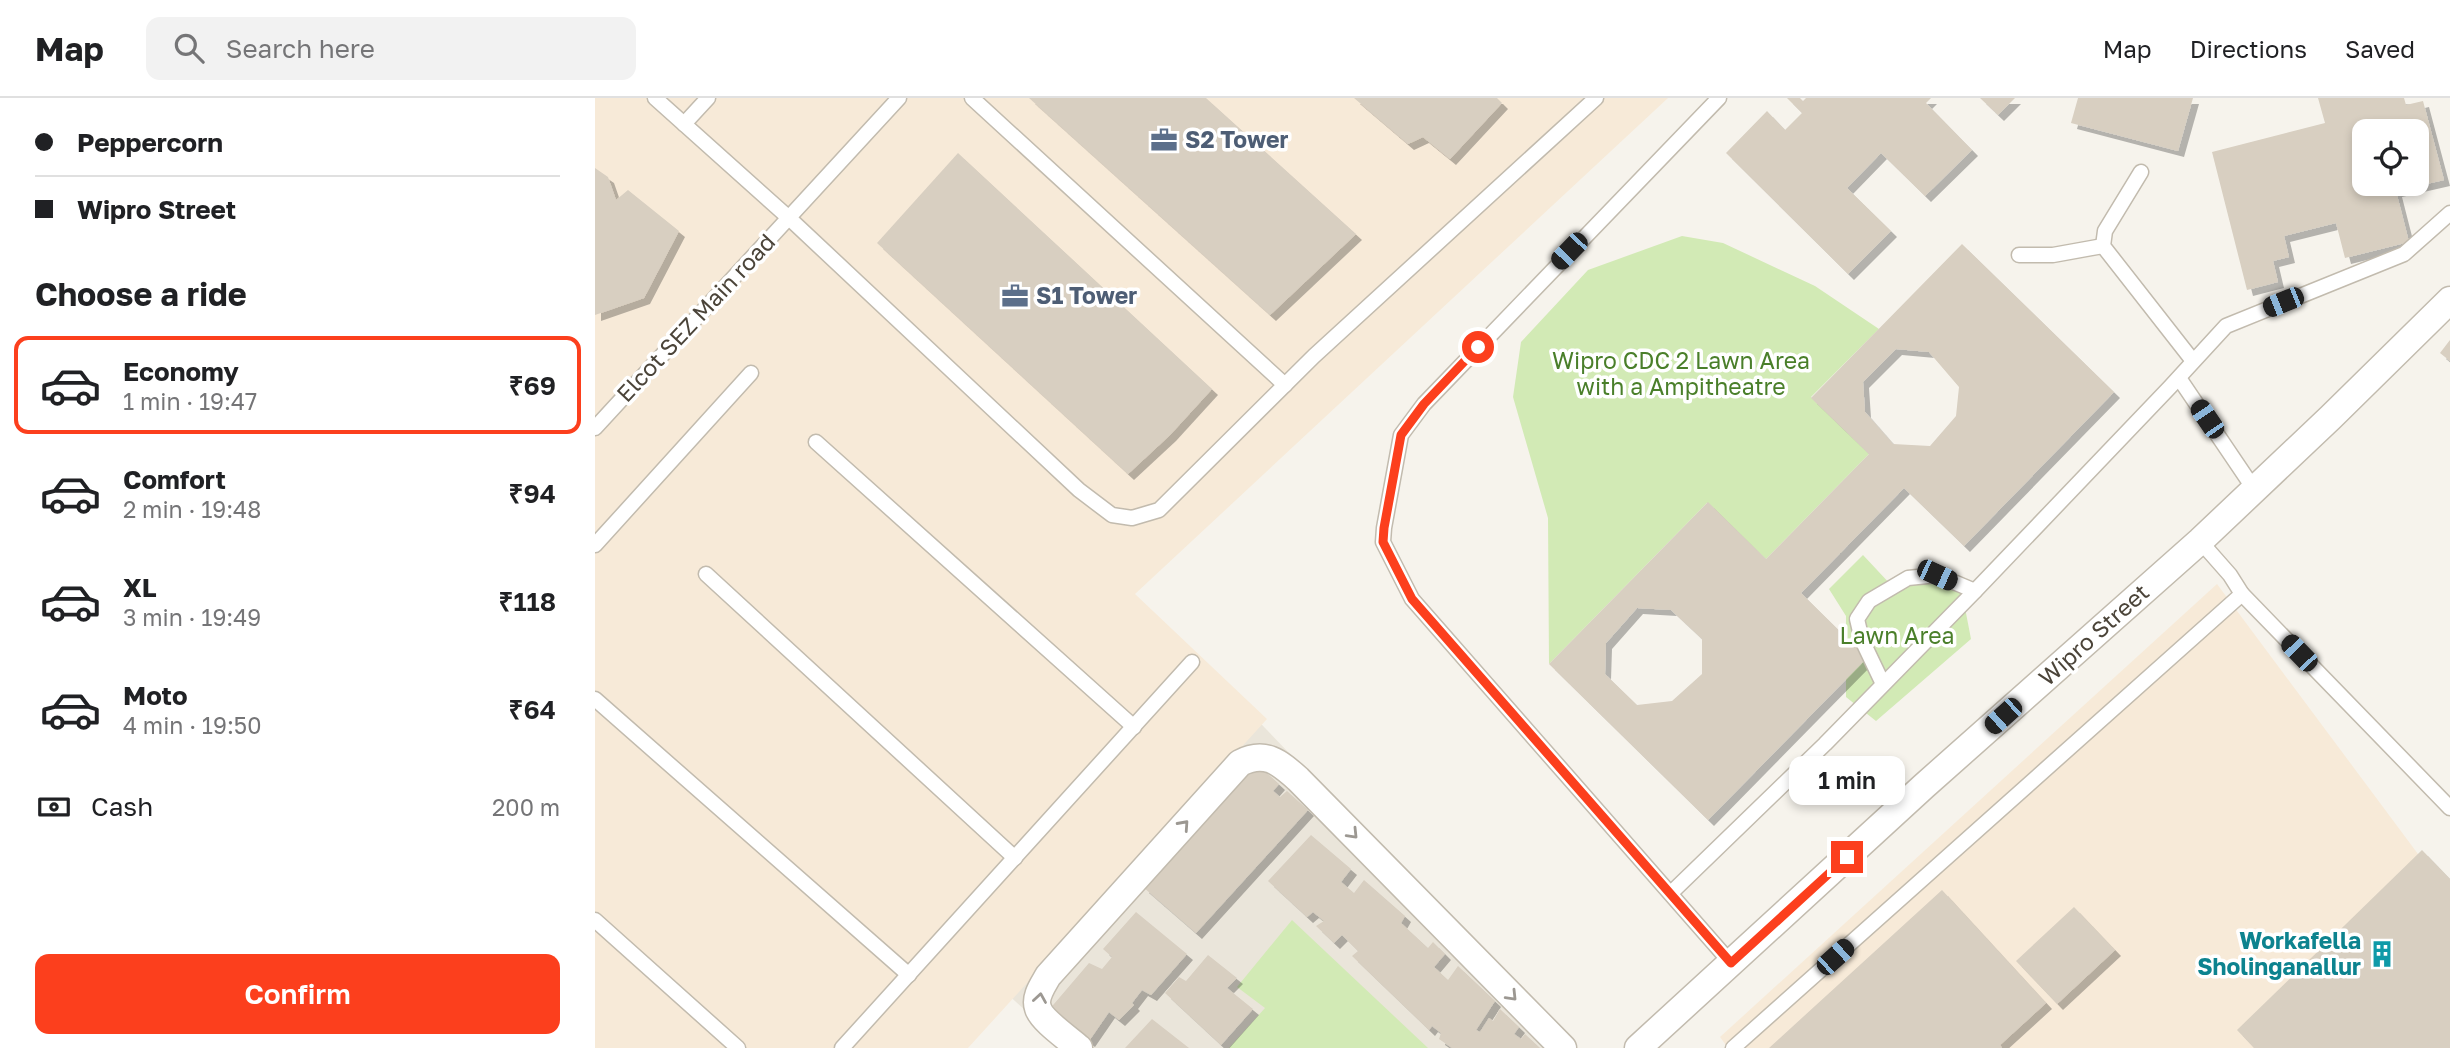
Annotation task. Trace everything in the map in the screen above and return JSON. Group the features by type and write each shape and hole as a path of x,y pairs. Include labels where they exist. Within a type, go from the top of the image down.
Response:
{"street":[{"name":"Wipro Street","path":"1638,1048 1924,786 2200,541 2450,300"},
{"path":"1079,1048 1043,1016 1038,1008 1038,999 1048,976 1240,763 1251,757 1278,761 1298,779 1563,1048"}],"lane":[{"name":"Elcot SEZ Main road","path":"595,428 789,218 655,98"},
{"path":"684,124 708,98"},
{"path":"898,98 789,218 1079,490 1112,515 1132,518 1159,510 1285,385 1588,100"},
{"path":"972,98 1285,385"},
{"path":"1719,98 1424,404 1401,435 1383,542 1412,599 1731,963"},
{"path":"2141,172 2105,231 2103,247 2193,360"},
{"path":"1671,892 1884,684 2226,326 2404,254 2450,213"},
{"path":"2019,255 2053,255 2103,247"},
{"path":"595,545 751,373"},
{"path":"2179,378 2254,489"},
{"path":"816,442 1134,727"},
{"path":"2200,541 2230,575 2242,594 2450,808"},
{"path":"706,574 1015,858"},
{"path":"1884,684 1862,640 1857,619 1869,601 1908,578 1937,575 1975,591"},
{"path":"1733,1048 2242,594"},
{"path":"842,1048 1192,663"},
{"path":"595,699 909,975"},
{"path":"595,920 739,1048"}],"shaded area":[{"path":"595,98 1668,98 1135,594 1267,719 968,1048 595,1048"},
{"path":"2217,584 2450,897 2450,1048 1728,1048 1720,1037"},
{"path":"1243,705 1572,1048 1067,1048 995,983"}],"green space":[{"name":"Wipro CDC 2 Lawn Area with a Ampitheatre","path":"1682,236 1723,243 1815,286 1879,329 1811,397 1869,454 1766,559 1707,503 1549,664 1548,518 1513,397 1521,342 1588,270"},
{"name":"Lawn Area","path":"1863,555 1892,586 1960,582 1971,639 1876,721 1846,697 1846,616 1829,589"},
{"path":"1292,920 1428,1048 1229,1048 1265,1008 1237,987"}],"building":[{"path":"1029,98 1206,98 1356,234 1270,315"},
{"path":"1354,98 1497,98 1502,103 1450,159 1423,137 1408,144"},
{"path":"1787,98 1800,98 1803,101 1806,98 1931,98 1926,103 1972,150 1925,196 1881,153 1847,188 1891,231 1848,274 1726,153 1767,111 1785,130 1802,113"},
{"path":"1980,98 2015,98 1998,115"},
{"path":"2078,98 2193,98 2178,151 2071,123"},
{"path":"2318,98 2404,98 2406,105 2423,101 2428,119 2352,119 2352,196 2397,196 2409,242 2345,258 2336,223 2284,236 2289,257 2273,261 2278,282 2247,290 2212,152 2325,123"},
{"path":"2429,124 2444,180 2429,183"},
{"path":"958,153 1212,389 1170,435 1128,474 877,243"},
{"path":"595,168 608,177 616,200 628,190 679,231 644,298 595,315"},
{"path":"1962,244 2114,392 1964,546 1904,488 1801,593 1867,658 1708,820 1549,664 1708,502 1766,559 1869,454 1811,398","holes":["1896,349 1929,352 1959,387 1956,416 1930,446 1893,444 1865,412 1863,382","1637,608 1671,610 1702,639 1702,674 1672,701 1637,705 1605,674 1606,643"]},
{"path":"2450,340 2450,361 2440,353"},
{"path":"1257,764 1279,784 1273,791 1280,797 1287,791 1308,810 1196,933 1143,887"},
{"path":"1311,835 1351,869 1341,882 1354,893 1364,880 1405,916 1401,923 1428,948 1433,942 1445,954 1434,967 1448,980 1458,966 1495,1001 1476,1030 1480,1032 1489,1018 1493,1021 1500,1009 1519,1027 1514,1034 1521,1039 1525,1034 1540,1048 1452,1048 1439,1039 1441,1033 1432,1026 1429,1030 1352,956 1358,951 1342,935 1334,943 1316,926 1324,921 1313,912 1307,917 1268,881"},
{"name":"Workafella Sholinganallur","path":"2422,850 2450,879 2450,1048 2254,1048 2237,1030"},
{"path":"1942,890 2046,1003 2000,1045 2002,1048 1769,1048"},
{"path":"2074,907 2115,950 2057,1004 2016,961"},
{"path":"1136,912 1187,954 1151,995 1142,990 1132,1003 1134,1005 1119,1020 1109,1012 1089,1041 1048,1011 1089,963 1102,969 1112,957 1103,949"},
{"path":"1208,955 1237,978 1227,988 1253,1009 1221,1045 1165,993 1179,977 1186,981"},
{"path":"1152,1019 1189,1048 1125,1048"}],"place":[{"name":"S2 Tower","path":"1164,140"},
{"name":"S1 Tower","path":"1015,296"},
{"name":"Workafella Sholinganallur","path":"2382,954"}],"route":[{"path":"1478,347 1424,404 1401,435 1383,542 1412,599 1731,963 1847,857"}]}
